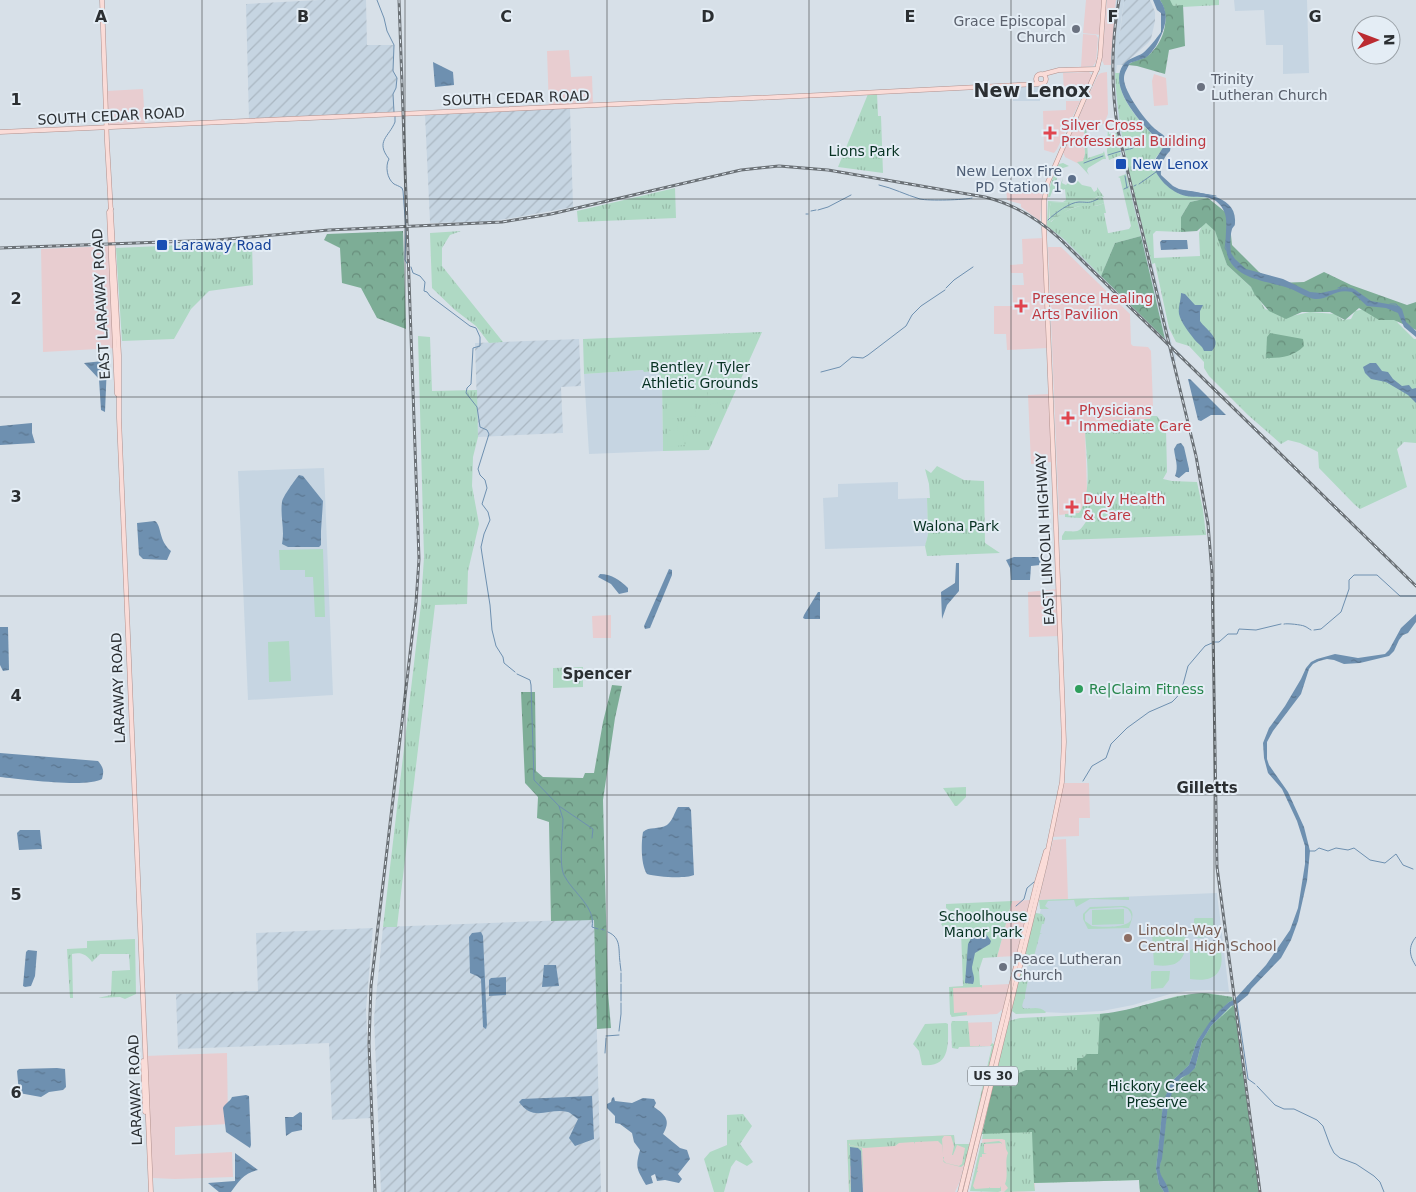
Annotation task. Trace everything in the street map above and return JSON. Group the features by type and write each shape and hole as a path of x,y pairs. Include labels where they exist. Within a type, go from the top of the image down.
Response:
{"main road":[{"name":"EAST LARAWAY ROAD","path":"102,0 114,354 119,418"},
{"name":"US 30","path":"1097,69 1104,0"},
{"path":"1045,76 1038,74 1037,82 1044,83 1045,76 1059,70 1097,69"},
{"name":"EAST LINCOLN HIGHWAY","path":"1006,1017 1036,885 1060,794 1065,750 1044,201 1048,182 1097,69"},
{"name":"SOUTH CEDAR ROAD","path":"0,132 1032,84 1037,82"},
{"name":"LARAWAY ROAD","path":"119,418 150,1192"},
{"name":"US 30","path":"960,1192 1006,1017"},
{"name":"US 30","path":"965,1192 1006,1017"}],"shaded area":[{"path":"320,0 366,0 367,45 394,45 393,70 397,78 393,94 394,112 249,120 246,4"},
{"path":"1086,0 1104,0 1101,35 1083,33"},
{"path":"1107,0 1116,0 1111,65 1104,65 1102,60"},
{"path":"1116,0 1124,0 1116,73 1125,151 1172,345 1184,357 1182,360 1175,354 1176,361 1171,362 1168,347 1164,342 1048,230 1050,227 1065,240 1165,338 1121,155 1114,112 1111,59"},
{"path":"1124,0 1150,0 1155,12 1155,21 1151,39 1148,43 1123,65 1116,65"},
{"path":"1234,0 1307,0 1309,73 1283,74 1283,45 1266,45 1264,10 1235,11"},
{"path":"1083,34 1096,35 1098,38 1096,62 1093,66 1081,67"},
{"path":"569,50 571,77 592,76 593,106 549,109 547,51"},
{"path":"1089,72 1092,75 1083,95 1064,96 1063,73"},
{"path":"1107,72 1108,114 1104,124 1084,125 1085,158 1081,165 1065,157 1063,152 1098,75"},
{"path":"1154,74 1166,78 1168,105 1154,106 1152,81"},
{"path":"1039,85 1040,101 1013,101 1013,86"},
{"path":"143,89 145,126 107,127 106,91"},
{"path":"1066,101 1080,101 1057,149 1054,153 1044,150 1043,111 1066,110"},
{"path":"570,108 573,207 482,222 430,223 425,114"},
{"path":"1006,186 1043,186 1040,221 1021,207 1021,204 1007,200"},
{"path":"1044,238 1048,348 1007,350 1006,334 994,334 994,306 1013,306 1012,285 1024,285 1023,273 1011,273 1010,265 1023,264 1022,239"},
{"path":"111,246 116,348 43,352 41,249"},
{"path":"1048,247 1061,247 1130,314 1131,344 1133,346 1148,347 1151,351 1153,406 1150,419 1113,420 1113,430 1085,431 1087,491 1082,508 1079,513 1059,515"},
{"path":"579,339 581,386 561,387 563,433 478,437 475,343"},
{"path":"644,370 644,372 659,371 662,380 663,451 589,454 584,374"},
{"path":"1050,394 1051,462 1031,464 1028,395"},
{"path":"324,468 333,695 248,700 238,471"},
{"path":"898,482 898,499 927,498 928,534 925,546 825,549 823,498 838,497 838,484"},
{"path":"1058,589 1060,636 1029,637 1028,592"},
{"path":"611,615 611,638 593,638 592,616"},
{"path":"1063,783 1089,783 1090,818 1079,818 1079,836 1051,837"},
{"path":"1066,839 1068,899 1039,900 1053,840"},
{"name":"Lincoln-Way Central High School","path":"1217,893 1229,992 1209,990 1187,991 1102,1011 1065,1013 1017,1011 1043,900"},
{"path":"1030,900 1016,956 997,957 1012,901"},
{"path":"594,919 601,1192 381,1192 374,1018 383,927"},
{"path":"373,928 366,1009 371,1118 332,1120 329,1043 178,1049 176,994 258,991 256,933"},
{"path":"1009,984 1003,1009 997,1014 952,1015 951,987"},
{"path":"992,1022 992,1046 958,1047 957,1023"},
{"path":"227,1053 228,1124 175,1127 175,1155 232,1152 233,1177 153,1178 148,1128 145,1056"},
{"path":"1032,1132 1035,1191 1007,1192 971,1189 984,1134"},
{"path":"954,1135 955,1144 969,1144 960,1181 955,1192 849,1192 847,1140"}],"green space":[{"path":"1160,0 1219,0 1219,5 1164,8"},
{"path":"1160,0 1170,0 1173,6 1183,5 1185,46 1169,50 1165,74 1128,65 1146,57 1161,39 1164,31 1165,15 1164,7"},
{"path":"1115,73 1120,73 1122,93 1127,103 1141,123 1164,147 1154,160 1154,167 1159,177 1179,194 1208,198 1190,202 1181,217 1181,232 1156,231 1153,234 1154,258 1200,256 1199,233 1202,225 1206,223 1213,227 1216,233 1227,265 1253,289 1265,309 1287,317 1310,312 1335,314 1343,320 1351,319 1355,311 1365,309 1392,314 1398,323 1416,339 1416,443 1404,442 1397,449 1407,487 1360,509 1319,468 1318,452 1300,443 1288,440 1281,444 1248,415 1209,376 1204,368 1204,362 1189,346 1176,342 1169,328 1155,263 1152,264 1134,193 1120,121"},
{"name":"Lions Park","path":"877,93 878,116 881,116 883,173 838,167 868,94"},
{"path":"1078,123 1104,124 1086,125 1088,158 1104,151 1106,159 1088,168 1089,175 1077,162 1083,161 1085,154 1084,128 1081,126 1080,129 1076,129"},
{"path":"1108,124 1109,134 1117,133 1121,155 1109,160 1107,152"},
{"path":"857,131 871,135 877,140 880,157 865,156 864,159 854,158"},
{"path":"1063,163 1069,166 1060,169 1058,175 1056,175 1058,176 1054,186 1059,188 1063,178 1062,183 1066,185 1068,183 1075,183 1077,180 1082,185 1091,187 1094,192 1097,190 1097,187 1104,197 1099,196 1089,201 1051,203 1049,220 1051,222 1063,213 1079,206 1104,203 1108,233 1129,229 1131,226 1120,178 1118,177 1126,174 1141,236 1115,243 1101,276 1065,240 1047,226 1048,201 1063,202 1066,200 1065,189 1053,189 1050,197 1048,197 1055,172 1059,164"},
{"path":"675,188 676,218 578,222 577,211"},
{"path":"1100,196 1103,198 1104,203 1073,208 1050,222 1051,203 1089,201"},
{"path":"1208,198 1229,215 1232,245 1259,272 1277,283 1304,282 1324,272 1351,285 1407,305 1416,302 1416,330 1394,320 1379,320 1359,308 1345,320 1330,312 1302,312 1286,319 1269,311 1255,295 1251,287 1227,265 1215,231 1206,223 1197,231 1181,232 1181,217 1190,202"},
{"path":"403,231 406,329 377,318 361,288 342,283 340,248 324,240 327,234"},
{"path":"461,231 450,235 442,248 442,266 503,342 489,343 476,326 455,310 432,288 430,233"},
{"path":"1141,236 1165,339 1101,276 1115,243"},
{"path":"252,242 253,285 209,291 191,309 174,339 122,341 116,248"},
{"name":"Bentley / Tyler Athletic Grounds","path":"762,332 709,450 663,451 662,380 660,379 659,371 644,372 643,370 584,374 583,339"},
{"path":"1270,333 1303,339 1304,346 1296,353 1277,358 1266,358 1267,337"},
{"path":"418,336 430,337 432,391 477,390 478,437 473,457 472,486 479,524 468,571 467,604 435,605 397,927 383,927 421,604 424,557"},
{"path":"607,347 608,364 606,367 589,367 589,355 595,348"},
{"path":"708,354 722,358 726,364 726,372 707,371"},
{"path":"685,377 704,377 704,397 689,392 685,385"},
{"path":"708,379 734,379 728,401 707,405"},
{"path":"668,387 684,390 693,397 696,416 668,419 666,417"},
{"path":"1151,416 1157,416 1166,429 1167,472 1163,479 1197,482 1206,535 1062,540 1065,531 1079,530 1087,520 1085,516 1080,518 1065,517 1065,514 1079,513 1086,495 1088,474 1085,431 1113,430 1113,420 1150,419"},
{"path":"688,423 687,436 683,435 685,445 668,447 667,430 678,431 677,424"},
{"name":"Walona Park","path":"937,466 964,480 984,481 985,543 1000,553 927,556 925,546 928,534 927,498 930,498 925,469 931,473"},
{"path":"323,549 325,617 315,617 313,577 305,577 305,570 280,570 279,550"},
{"path":"289,641 291,681 269,682 268,642"},
{"path":"583,667 583,687 553,688 553,668"},
{"path":"612,685 622,686 615,718 603,800 608,992 611,1028 597,1029 594,920 551,921 549,822 537,818 538,797 525,783 521,692 535,692 536,771 543,777 583,778 585,773 594,773"},
{"path":"966,787 966,797 957,806 955,806 943,788"},
{"path":"1129,897 1129,900 1090,899 1076,907 1074,900 1048,901 1045,906 1049,909 1040,909 1039,900"},
{"name":"Schoolhouse Manor Park","path":"1012,901 997,957 983,958 979,970 982,988 953,988 954,1013 967,1012 967,1015 952,1017 950,1014 949,987 963,986 961,931 946,931 941,924 954,914 946,908 946,904"},
{"path":"1124,906 1128,908 1132,912 1131,921 1129,928 1088,929 1083,919 1083,914 1090,907","holes":["1122,907 1128,909 1131,921 1120,926 1092,926 1085,921 1085,914 1090,909"]},
{"path":"1124,909 1124,924 1092,925 1092,910"},
{"path":"1036,913 1042,914 1045,918 1040,933 1042,934 1040,934 1033,960 1035,961 1030,966 1024,964 1023,960"},
{"path":"1195,918 1213,918 1214,931 1211,935 1200,938 1194,937"},
{"path":"1185,931 1184,954 1181,959 1171,965 1154,965 1152,934 1154,932"},
{"path":"135,939 136,994 125,999 120,997 98,998 111,995 112,971 130,970 129,954 100,954 92,962 83,954 75,953 72,954 73,998 70,998 67,949 87,948 87,941"},
{"path":"1220,947 1221,963 1217,974 1206,979 1190,979 1190,951 1192,949"},
{"path":"1024,969 1030,971 1034,980 1028,980 1022,1006 1023,1008 1040,1009 1045,1013 1016,1014 1012,1011 1021,971"},
{"path":"1152,971 1170,971 1169,980 1163,988 1151,989"},
{"path":"1203,993 1232,997 1233,1001 1229,1002 1215,1016 1197,1041 1189,1065 1172,1081 1168,1089 1163,1106 1156,1169 1159,1184 1164,1192 1140,1192 1139,1180 1034,1183 1032,1132 982,1134 993,1086 1016,1086 1019,1073 1026,1070 1077,1070 1077,1058 1083,1058 1087,1054 1098,1054 1100,1014 1126,1010 1190,994"},
{"name":"Hickory Creek Preserve","path":"1207,993 1232,997 1259,1192 1140,1192 1139,1180 1034,1183 1035,1191 1004,1192 1008,1188 1005,1184 1008,1153 1005,1140 982,1139 989,1101 981,1138 980,1135 1009,1021 1020,1018 1116,1013 1177,996"},
{"path":"1234,1005 1259,1192 1169,1192 1159,1172 1169,1097 1175,1084 1195,1068 1202,1041 1211,1026"},
{"path":"952,1021 968,1021 970,1046 979,1046 979,1044 980,1046 990,1046 992,1043 995,1045 970,1141 992,1046 952,1048"},
{"path":"925,1024 948,1024 948,1039 943,1059 931,1065 922,1065 919,1051 913,1044"},
{"path":"743,1114 752,1126 740,1144 753,1162 747,1166 736,1160 731,1167 724,1192 714,1192 704,1159 710,1152 727,1145 727,1115"},
{"path":"954,1135 955,1144 970,1144 965,1164 961,1167 945,1163 943,1160 946,1163 959,1166 962,1164 965,1148 957,1145 952,1155 954,1146 951,1136 944,1136 942,1139 943,1154 942,1145 938,1141 915,1142 914,1144 914,1142 899,1143 895,1146 864,1148 850,1145 849,1143 849,1145 862,1148 864,1192 861,1151 850,1167 851,1192 849,1192 847,1140"},
{"path":"999,1141 1002,1144 984,1144 984,1153 987,1154 982,1154 982,1157 980,1157 978,1172 973,1186 975,1189 1000,1188 1001,1186 1001,1191 970,1191 981,1143"}],"water":[{"path":"1153,0 1160,0 1165,11 1166,17 1162,35 1148,56 1130,63 1124,78 1130,97 1149,123 1170,143 1170,151 1163,162 1161,175 1179,189 1214,196 1230,206 1234,213 1235,222 1231,235 1231,253 1246,269 1283,279 1310,292 1321,293 1343,288 1354,289 1371,301 1399,306 1402,309 1406,322 1416,331 1416,337 1404,327 1398,313 1386,308 1367,306 1352,292 1346,291 1315,299 1291,289 1250,277 1241,272 1228,258 1226,217 1221,206 1213,199 1190,197 1175,192 1160,179 1153,163 1164,146 1131,109 1120,86 1119,75 1123,65 1130,59 1143,53 1161,32 1161,13 1157,10"},
{"path":"433,62 453,72 454,85 435,87"},
{"path":"1162,240 1187,240 1188,249 1161,250 1160,242"},
{"path":"1181,293 1185,294 1195,305 1203,305 1200,311 1200,321 1215,339 1215,347 1212,351 1204,351 1181,321 1179,311"},
{"path":"103,361 107,364 105,412 101,410 99,379 84,363"},
{"path":"1370,363 1376,363 1382,371 1388,372 1402,386 1409,385 1412,389 1416,388 1416,403 1408,395 1386,382 1371,379 1365,373 1363,367"},
{"path":"1188,379 1226,415 1211,415 1201,421 1198,420"},
{"path":"32,423 35,443 0,445 0,426"},
{"path":"1181,443 1184,447 1189,472 1186,472 1179,478 1175,476 1177,466 1174,449 1177,444"},
{"path":"299,475 303,476 323,501 321,545 319,547 288,547 282,544 282,502"},
{"path":"155,521 159,526 164,542 171,551 167,560 143,559 139,555 137,523"},
{"path":"1014,557 1041,557 1042,564 1031,566 1030,580 1011,580 1010,568 1006,560"},
{"path":"956,563 959,563 959,591 947,605 942,619 941,592 955,583"},
{"path":"669,569 672,570 672,575 650,628 645,629 644,626"},
{"path":"600,574 612,576 619,580 628,588 628,592 619,594 611,584 598,577"},
{"path":"818,592 820,592 820,619 803,618 804,615"},
{"path":"1416,614 1416,622 1408,633 1399,640 1394,651 1389,656 1360,663 1344,664 1327,659 1313,664 1309,669 1301,694 1267,742 1269,765 1288,792 1304,827 1310,851 1307,881 1298,921 1291,940 1281,958 1251,989 1248,995 1237,1004 1231,1006 1211,1026 1202,1041 1195,1068 1181,1078 1174,1086 1168,1105 1160,1165 1160,1173 1169,1192 1164,1192 1159,1184 1156,1169 1163,1104 1168,1089 1172,1081 1189,1065 1197,1041 1209,1023 1220,1010 1234,1000 1266,965 1290,930 1298,908 1305,864 1305,846 1297,821 1282,789 1268,773 1263,743 1269,728 1285,706 1311,662 1335,654 1358,658 1385,654 1401,628"},
{"path":"0,627 8,627 9,670 3,671 0,665"},
{"path":"0,753 98,761 103,770 102,779 94,782 68,783 0,777"},
{"path":"678,807 689,807 691,810 694,875 671,877 647,874 642,854 643,832 667,825"},
{"path":"20,830 40,830 42,849 19,850 17,833"},
{"path":"481,932 483,936 486,1029 483,1027 481,979 470,973 469,937 472,933"},
{"path":"986,934 991,941 990,944 975,953 972,967 974,982 973,984 965,983 968,944 973,935"},
{"path":"28,950 37,951 35,976 31,986 25,987 23,986 26,952"},
{"path":"544,965 556,965 559,986 542,987"},
{"path":"506,977 506,995 489,996 489,980 491,978"},
{"path":"19,1069 65,1069 66,1087 63,1090 49,1092 41,1097 19,1093 17,1071"},
{"path":"249,1096 250,1148 226,1132 223,1108 232,1097"},
{"path":"592,1096 594,1139 575,1146 569,1138 578,1119 568,1112 530,1112 519,1102 522,1099"},
{"path":"614,1097 615,1101 632,1103 643,1098 654,1099 656,1103 654,1107 662,1113 667,1122 663,1134 680,1148 687,1150 690,1159 678,1174 682,1179 679,1183 665,1180 657,1181 655,1174 651,1176 653,1183 646,1185 638,1168 640,1150 634,1142 632,1133 620,1124 615,1123 615,1116 607,1108 607,1104"},
{"path":"300,1112 302,1113 302,1130 292,1132 286,1136 285,1117 293,1117"},
{"path":"850,1147 858,1148 861,1151 863,1192 851,1192"},
{"path":"235,1153 258,1170 245,1175 231,1192 219,1192 208,1183 235,1181"}],"waterway":[{"path":"377,0 387,31 394,45 393,71 397,78 393,94 394,112"},
{"path":"395,116 395,122 384,139 383,148 389,159 388,176 403,191 406,230 405,260 408,265"},
{"path":"1125,150 1129,149"},
{"path":"1108,155 1121,151"},
{"path":"1084,163 1103,156"},
{"path":"1139,184 1156,172"},
{"path":"1125,176 1127,188"},
{"path":"879,185 920,199 972,198"},
{"path":"1124,189 1128,187"},
{"path":"975,191 981,189"},
{"path":"1185,191 1216,196"},
{"path":"818,210 851,195"},
{"path":"1048,220 1071,204 1098,199"},
{"path":"811,211 816,210"},
{"path":"1226,250 1227,235"},
{"path":"411,267 413,273 420,276 425,282 424,291 470,326 476,328 480,337 480,346 473,348 471,384 467,388 466,393 477,407 480,427 487,430 489,434 478,469 480,475 485,480 487,488 482,504 488,512 490,520 481,547 492,630 496,646 503,657 504,663 515,672"},
{"path":"946,288 973,267"},
{"path":"1338,288 1353,289"},
{"path":"821,372 840,367 852,357 863,358 868,355 906,326 912,315 921,306 945,290"},
{"path":"1390,304 1398,306"},
{"path":"1314,630 1321,629 1341,612 1349,589 1349,580 1354,575 1377,575 1400,596 1416,596"},
{"path":"1214,642 1219,642 1228,634 1237,634 1239,629 1256,630 1281,624"},
{"path":"1284,624 1303,626 1311,630"},
{"path":"1083,781 1092,766 1106,758 1111,744 1127,728 1149,712 1172,702 1176,698 1181,692 1188,666 1205,646 1212,643"},
{"path":"517,674 530,680 531,685 534,780 559,806 563,819 561,858 563,872 569,883 588,907 591,913 592,927 598,929"},
{"path":"559,806 593,829 592,838"},
{"path":"1308,851 1315,851 1319,848 1328,851 1336,848 1348,850 1354,848 1370,860 1385,863 1396,854 1403,865 1413,869"},
{"path":"1016,906 1024,899 1027,888 1034,882"},
{"path":"608,932 616,938 620,962"},
{"path":"1416,937 1410,951 1416,966"},
{"path":"620,963 621,971"},
{"path":"621,973 621,982"},
{"path":"621,984 621,1001"},
{"path":"619,1031 621,1003"},
{"path":"1237,1004 1248,1079 1255,1084"},
{"path":"606,1036 619,1035"},
{"path":"605,1053 606,1038"},
{"path":"1257,1086 1275,1105 1284,1109 1294,1109 1317,1120 1323,1126 1334,1153 1374,1176 1380,1182 1384,1192"}],"railway":[{"path":"375,1192 369,1044 371,986 416,603 419,559 399,0"},
{"path":"1119,0 1114,32 1113,65 1118,131 1196,456 1208,524 1212,573 1217,867 1260,1192"},
{"path":"0,248 217,240 329,230 502,222 551,214 741,170 779,166 828,170 985,197 1024,213 1042,224 1059,238 1416,586"}],"place":[{"name":"Grace Episcopal Church","path":"1076,29"},
{"name":"Trinity Lutheran Church","path":"1201,87"},
{"name":"Silver Cross Professional Building","path":"1050,133"},
{"name":"New Lenox","path":"1121,164"},
{"name":"New Lenox Fire PD Station 1","path":"1072,179"},
{"name":"Laraway Road","path":"162,245"},
{"name":"Presence Healing Arts Pavilion","path":"1021,306"},
{"name":"Physicians Immediate Care","path":"1068,418"},
{"name":"Duly Health & Care","path":"1072,507"},
{"name":"Re|Claim Fitness","path":"1079,689"},
{"name":"Lincoln-Way Central High School","path":"1128,938"},
{"name":"Peace Lutheran Church","path":"1003,967"}],"district":[{"name":"New Lenox","path":"1032,90"},
{"name":"Spencer","path":"597,674"},
{"name":"Gilletts","path":"1207,788"}]}
